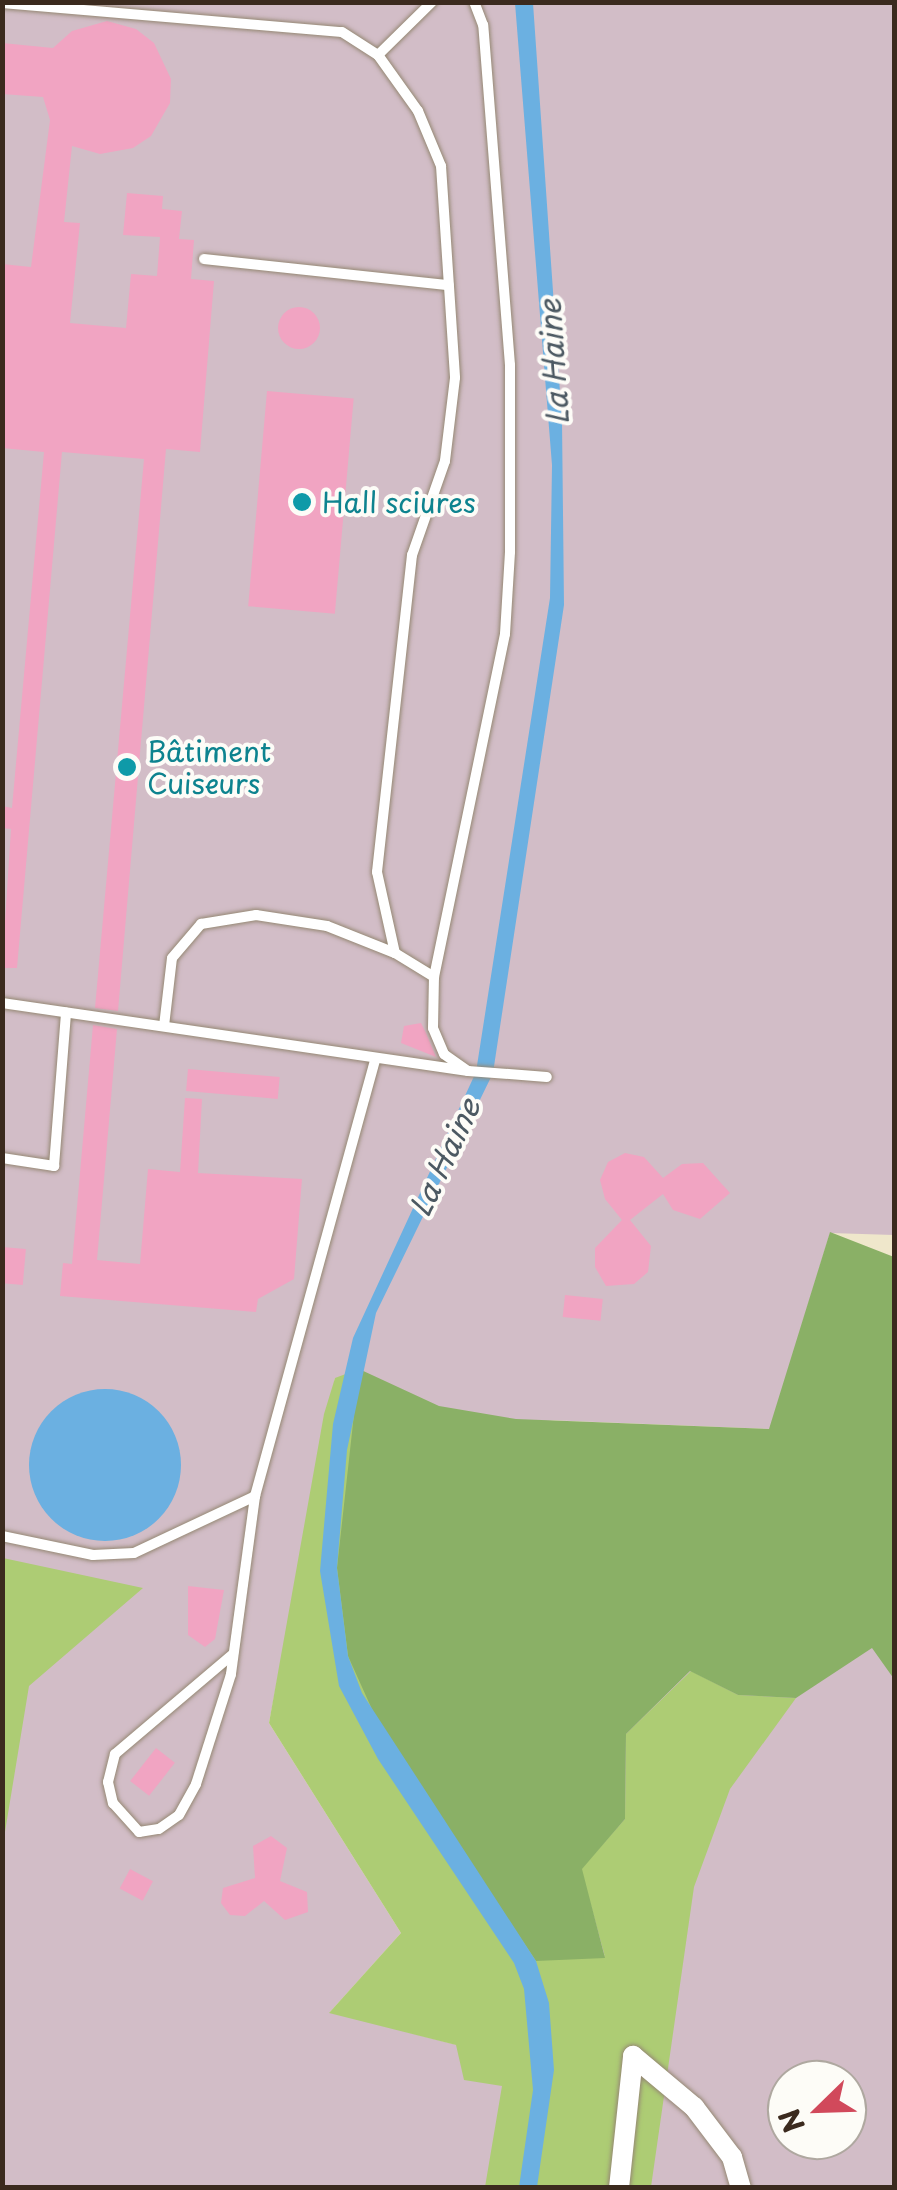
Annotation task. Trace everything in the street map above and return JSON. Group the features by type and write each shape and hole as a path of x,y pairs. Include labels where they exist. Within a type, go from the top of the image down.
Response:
{"street":[{"path":"619,2188 633,2056 694,2107 732,2157 741,2188"}],"lane":[{"path":"378,55 432,2"},
{"path":"468,1072 444,1054 433,1028 434,978 506,634 510,552 510,366 482,26 474,2"},
{"path":"2,3 342,32 378,55 418,111 442,166 456,378 445,461 412,555 377,872 395,953"},
{"path":"204,259 450,285"},
{"path":"164,1026 172,958 201,924 256,914 326,926 395,953 434,978"},
{"path":"2,1002 468,1072 547,1076"},
{"path":"2,1158 54,1166 66,1012"},
{"path":"233,1654 115,1754 108,1782 113,1802 139,1832 159,1829 179,1815 196,1784 233,1654 255,1496 376,1058"},
{"path":"2,1536 92,1554 134,1554 255,1496"}],"shaded area":[{"path":"3,3 894,3 894,1235 830,1233 770,1429 547,1420 894,1470 894,2187 3,2188","holes":["335,1378 457,2045 330,2012 401,1933 269,1723"]}],"green space":[{"path":"830,1232 894,1257 894,1679 872,1648 796,1698 738,1695 690,1671 626,1734 625,1819 582,1869 605,1958 536,1961 380,1727 348,1656 337,1568 359,1369 439,1406 516,1419 769,1429"},
{"path":"359,1369 605,1957 581,1869 625,1819 626,1734 691,1671 738,1695 796,1698 730,1789 694,1887 651,2187 485,2187 502,2086 464,2080 456,2045 329,2013 401,1933 269,1723 324,1414 335,1378"},
{"path":"3,1558 143,1588 29,1686 3,1844"}],"water":[{"name":"La Haine","path":"515,3 533,3 562,421 564,605 493,1073 376,1313 347,1450 337,1568 348,1656 362,1693 536,1961 549,2003 554,2070 537,2187 519,2187 533,2090 524,1989 514,1963 378,1759 339,1686 320,1571 333,1424 353,1338 476,1072 550,598 552,465"},
{"path":"105,1389 134,1395 159,1411 175,1436 181,1465 175,1494 159,1519 134,1535 105,1541 76,1535 51,1519 35,1494 29,1465 35,1436 51,1411 76,1395"}],"building":[{"name":"Bâtiment Cuiseurs","path":"107,21 136,29 154,43 171,79 170,103 151,136 133,148 100,154 72,146 64,222 80,223 70,323 126,328 131,274 157,276 160,237 123,235 127,193 163,196 162,209 182,211 179,239 194,240 191,279 214,281 200,452 166,449 118,1011 95,1008 144,459 62,452 17,968 2,968 11,829 2,828 2,806 12,808 44,452 2,448 2,264 31,267 50,120 43,97 2,94 2,43 53,48 72,31"},
{"path":"299,307 314,313 320,328 314,343 299,349 284,343 278,328 284,313"},
{"name":"Hall sciures","path":"267,391 354,399 335,614 248,606"},
{"path":"421,1023 436,1057 401,1043 404,1026"},
{"path":"93,1025 117,1029 97,1260 140,1264 148,1169 180,1172 185,1098 202,1099 198,1173 302,1179 294,1279 258,1299 256,1312 60,1296 63,1263 72,1264"},
{"path":"188,1069 280,1077 278,1099 186,1091"},
{"path":"625,1153 644,1157 663,1178 682,1164 703,1163 730,1193 700,1219 673,1210 663,1194 630,1220 651,1246 648,1272 634,1284 606,1286 595,1267 595,1248 622,1220 605,1199 600,1180 608,1162"},
{"path":"2,1247 26,1249 23,1285 2,1283"},
{"path":"565,1295 603,1299 600,1321 563,1317"},
{"path":"188,1586 224,1590 215,1639 205,1647 188,1635"},
{"path":"156,1748 175,1763 149,1796 130,1781"},
{"path":"271,1836 287,1848 280,1881 307,1892 308,1912 285,1920 264,1901 245,1916 230,1915 221,1903 223,1888 255,1878 253,1846"},
{"path":"130,1869 153,1881 143,1901 120,1888"}],"place":[{"name":"Hall sciures","path":"302,502"},
{"name":"Bâtiment Cuiseurs","path":"127,767"}]}
